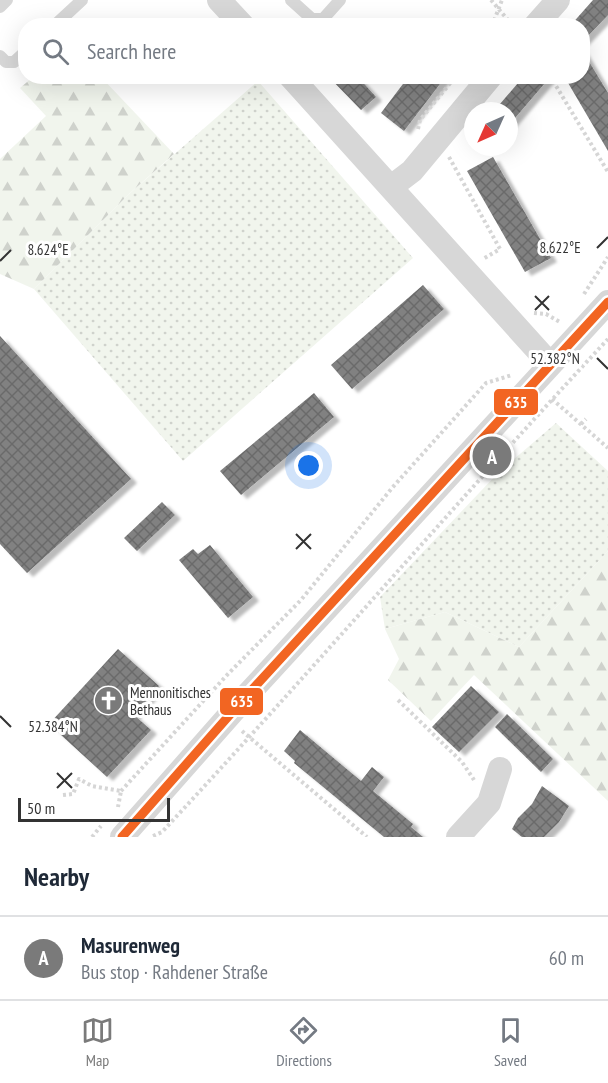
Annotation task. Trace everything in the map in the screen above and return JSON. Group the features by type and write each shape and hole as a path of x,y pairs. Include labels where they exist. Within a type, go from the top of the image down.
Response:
{"street":[{"path":"542,18 558,0"},
{"path":"297,84 391,187 541,366"},
{"path":"391,187 412,171 484,84"},
{"path":"119,829 226,718 541,366 608,302"},
{"path":"458,837 489,802 500,769"}],"lane":[{"path":"0,7 7,0"},
{"path":"63,18 82,0"},
{"path":"291,0 311,18"},
{"path":"323,18 340,0"},
{"path":"0,56 6,62 14,62 18,58"}],"path":[{"path":"491,0 506,18"},
{"path":"495,18 502,0"},
{"path":"555,84 608,172"},
{"path":"434,144 450,158 500,249 475,264"},
{"path":"583,295 608,257"},
{"path":"92,837 119,829 118,808 121,791 226,675 301,600 392,488 486,383 541,366 564,323"},
{"path":"152,837 162,831 250,738 608,339"},
{"path":"541,366 552,399 608,448"},
{"path":"581,424 586,419"},
{"path":"398,700 462,762 489,802"},
{"path":"226,718 367,837"},
{"path":"63,795 73,794 80,779 92,786 121,791"}],"green space":[{"path":"25,84 108,84 174,154 129,194 34,289 0,274 0,159 46,116 20,88"},
{"path":"255,84 261,84 413,258 183,461 34,289 129,194"},
{"path":"556,423 608,471 608,551 519,647 445,612 385,629 380,597 500,471"},
{"path":"608,551 608,801 474,675 431,721 388,680 399,659 385,629 445,612 519,647"}],"building":[{"path":"593,0 608,0 608,15 590,34 590,18 577,18"},
{"path":"590,63 608,93 608,151 569,84 590,84"},
{"path":"336,84 364,84 376,97 361,110"},
{"path":"403,84 440,84 404,131 381,113"},
{"path":"517,84 544,84 518,114 518,102 502,102"},
{"path":"493,157 551,258 525,272 467,171"},
{"path":"423,285 444,309 352,389 331,365"},
{"path":"0,336 131,479 27,573 0,544"},
{"path":"314,393 334,417 241,495 220,471"},
{"path":"162,502 175,515 137,551 124,538"},
{"path":"210,545 253,597 228,618 179,560 193,549 198,554"},
{"name":"Mennonitisches Bethaus","path":"118,649 159,686 134,715 151,730 107,777 49,724"},
{"path":"471,686 499,712 459,752 432,727"},
{"path":"507,714 553,759 541,772 495,727"},
{"path":"300,730 361,781 372,767 384,777 373,791 413,824 411,827 423,837 384,837 294,763 295,761 284,751"},
{"path":"542,786 569,806 559,822 544,837 522,837 512,829 518,818 532,804"}],"transit line":[{"name":"635","path":"122,837 249,693 608,302"}],"place":[{"name":"Masurenweg","path":"492,456"},
{"name":"Mennonitisches Bethaus","path":"109,701"}]}
